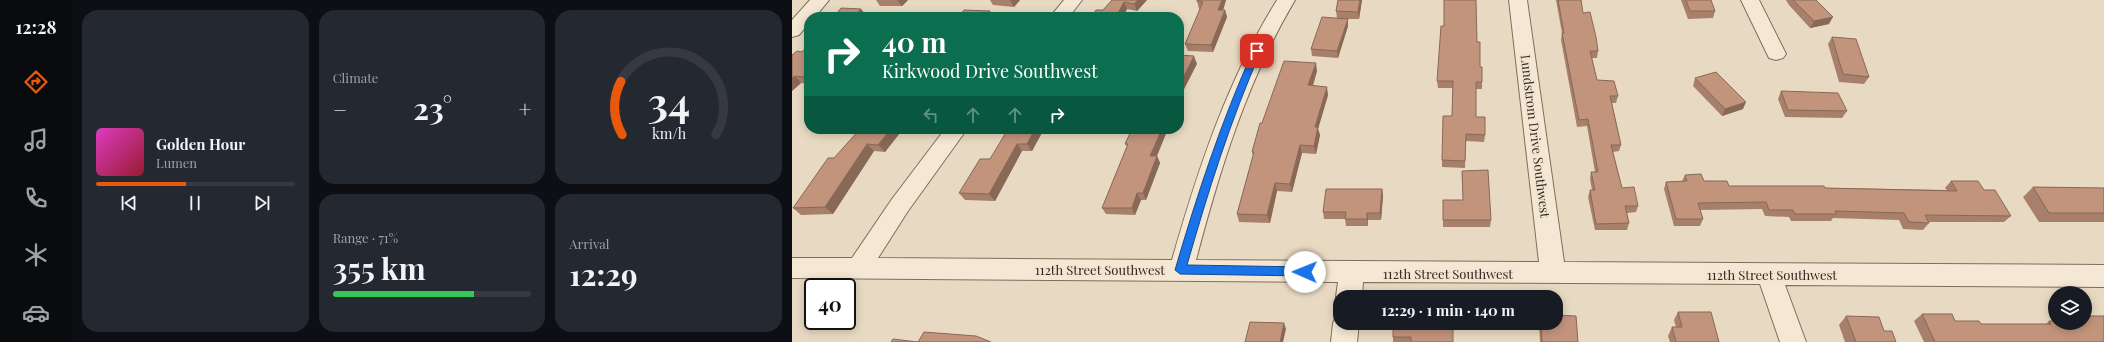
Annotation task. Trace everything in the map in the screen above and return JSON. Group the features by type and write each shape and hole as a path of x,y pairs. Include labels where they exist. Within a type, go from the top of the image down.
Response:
{"street":[{"path":"809,12 820,0"},
{"path":"1063,12 1073,0"},
{"path":"1180,270 1201,200 1234,101 1257,51 1286,0"},
{"name":"Lundstrom Drive Southwest","path":"1518,0 1553,273"},
{"path":"1750,0 1776,54"},
{"path":"792,31 804,18"},
{"path":"858,269 900,205 954,134"},
{"name":"112th Street Southwest","path":"792,268 2104,276"},
{"path":"1350,290 1352,272"},
{"path":"1769,274 1793,342"},
{"path":"1344,342 1345,330"}],"building":[{"path":"1112,0 1138,0 1134,4 1124,2 1119,12 1095,12 1096,10 1103,10"},
{"path":"1197,0 1222,0 1218,10 1225,10 1211,45 1185,44 1203,2"},
{"path":"1338,0 1360,0 1358,12 1336,11"},
{"path":"1444,0 1476,0 1477,42 1480,42 1480,67 1482,67 1482,82 1476,82 1476,117 1485,117 1485,135 1466,134 1465,161 1442,160 1443,116 1452,116 1453,81 1437,81 1441,26 1444,26"},
{"path":"1558,0 1581,0 1583,13 1590,12 1598,51 1590,51 1597,80 1614,81 1618,96 1610,96 1621,145 1611,145 1622,188 1634,187 1638,206 1625,206 1629,223 1596,224 1590,190 1595,190 1591,172 1598,172 1588,119 1579,120 1562,33 1564,33"},
{"path":"1686,0 1711,0 1715,11 1690,11"},
{"path":"1793,0 1816,0 1833,17 1814,21"},
{"path":"841,8 861,9 858,12 838,12"},
{"path":"964,10 990,11 989,12 962,12"},
{"path":"1322,17 1348,19 1337,51 1311,49"},
{"path":"1832,37 1856,39 1869,77 1843,74"},
{"path":"804,50 804,76 795,76 792,78 792,55 797,51 802,52"},
{"path":"1184,55 1194,56 1184,76"},
{"path":"1284,61 1316,63 1308,85 1327,87 1315,127 1318,127 1314,146 1300,145 1290,184 1275,183 1267,215 1237,214 1254,152 1252,152 1260,123 1262,123"},
{"path":"1716,72 1746,102 1725,109 1695,78"},
{"path":"1781,91 1838,93 1847,111 1788,110"},
{"path":"856,134 887,134 878,145 867,144 825,207 793,208 828,158 834,158"},
{"path":"1005,134 1032,134 1027,144 1017,144 989,194 959,193 980,159 990,159"},
{"path":"1130,134 1160,134 1150,156 1157,156 1143,193 1137,193 1132,208 1102,208 1128,144 1125,144"},
{"path":"1488,170 1491,220 1443,220 1443,200 1463,200 1462,171"},
{"path":"1701,174 1704,181 1727,181 1729,186 1824,186 1825,188 1957,191 1951,181 1978,181 1984,190 1995,190 2011,216 1925,215 1929,223 1909,222 1904,213 1835,211 1836,214 1795,214 1793,210 1769,210 1766,202 1698,203 1703,219 1676,219 1666,182 1687,181 1685,175"},
{"path":"2033,187 2104,188 2104,213 2049,213"},
{"path":"1326,189 1382,189 1380,213 1367,213 1367,219 1345,219 1346,212 1323,212"},
{"path":"1678,312 1711,312 1719,342 1676,342 1672,327 1682,327"},
{"path":"1922,314 1952,314 1955,321 1979,321 1981,324 2048,324 2048,330 2092,330 2092,316 2104,316 2104,342 1935,342"},
{"path":"1563,315 1576,316 1578,342 1542,342 1541,330 1563,330"},
{"path":"1846,316 1879,317 1884,331 1892,331 1896,342 1856,342"},
{"path":"1250,322 1284,323 1280,342 1245,342"},
{"path":"1393,330 1453,330 1453,342 1411,342 1411,337 1393,337"},
{"path":"924,332 976,336 991,342 918,342"},
{"path":"893,339 918,342 891,342"}],"route":[{"path":"1257,51 1234,101 1201,200 1180,270 1305,272"}]}
